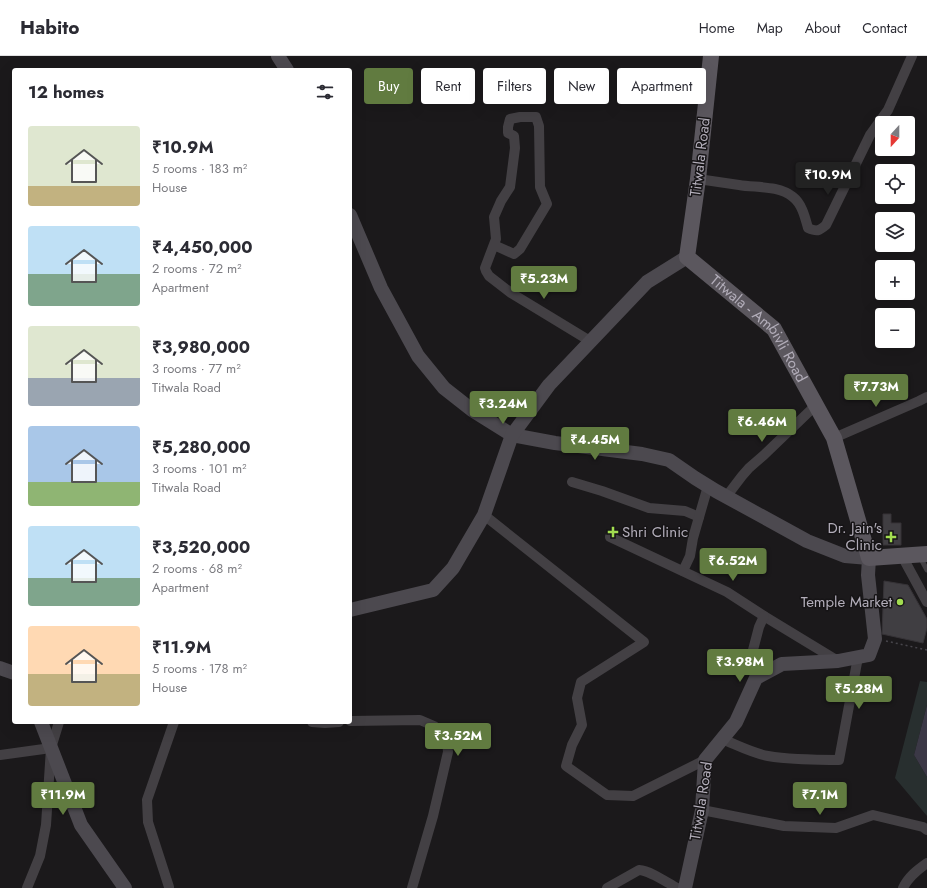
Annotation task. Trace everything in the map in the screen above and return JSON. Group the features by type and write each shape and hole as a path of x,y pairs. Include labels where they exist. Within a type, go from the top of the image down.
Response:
{"main road":[{"name":"Titwala Road","path":"687,257 698,179 711,56"},
{"name":"Titwala - Ambivli Road","path":"687,257 774,330 834,438 869,558"},
{"path":"869,558 923,554"}],"street":[{"path":"278,56 286,68"},
{"path":"698,179 777,189 794,197 801,207 808,228 820,230 826,225 870,135 888,110 912,56"},
{"path":"494,245 514,254 520,249 547,204 540,187 540,126 536,117 520,117 510,119 508,133 514,136 515,148 510,187 501,201 494,217 496,239 485,268 489,276 511,293 590,341"},
{"path":"352,220 374,274 418,356 444,388 472,410 512,435 562,444 642,454 669,460 726,497 807,541 845,556 869,558 868,575 875,639 869,655 838,661 782,664 756,678 753,650 759,627 764,616"},
{"path":"352,610 433,590 453,568 484,515 512,435 549,385 647,282 687,257"},
{"path":"834,438 919,401 927,396"},
{"path":"726,497 749,468 816,405"},
{"path":"572,482 649,508 685,512 699,517"},
{"path":"683,571 690,556 693,538 708,486"},
{"path":"484,515 644,642 581,682 577,698 582,725 572,745 566,766 607,795 633,796 705,760"},
{"path":"610,537 727,592 838,661"},
{"path":"902,556 927,602"},
{"path":"722,739 747,750 768,756 807,760 839,760 858,657"},
{"path":"0,668 12,672"},
{"name":"Titwala Road","path":"685,888 702,810 705,760 736,722 756,678"},
{"path":"352,721 420,720 434,726 442,732 447,739 448,752 433,816 412,888"},
{"path":"42,724 81,825 125,888"},
{"path":"27,888 40,856 46,825 51,748 58,724"},
{"path":"169,888 148,822 147,800 173,724"},
{"path":"0,755 51,748"},
{"path":"702,810 784,826 836,828 873,815 923,827 927,830"},
{"path":"903,888 906,881 918,869 927,863"},
{"path":"607,888 639,870 642,870 677,888"}],"lane":[{"path":"923,554 927,570"}],"path":[{"path":"875,639 927,650"}],"shaded area":[{"path":"920,681 927,682 927,705 914,755 927,777 927,816 895,778"},
{"path":"927,705 927,777 914,755"}],"building":[{"path":"883,514 891,514 891,523 901,523 901,545 883,545"},
{"name":"Temple Market","path":"884,581 908,585 927,619 927,628 923,643 882,634"}],"place":[{"name":"Shri Clinic","path":"613,532"},
{"name":"Dr. Jain's Clinic","path":"891,537"},
{"name":"Temple Market","path":"900,602"}]}
